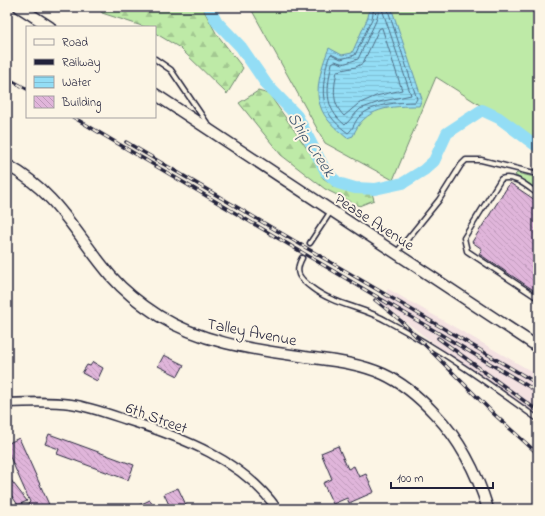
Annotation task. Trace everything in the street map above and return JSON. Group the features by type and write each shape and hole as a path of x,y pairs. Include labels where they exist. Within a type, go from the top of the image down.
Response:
{"street":[{"path":"19,7 48,26"},
{"name":"Pease Avenue","path":"156,95 538,347"},
{"name":"Talley Avenue","path":"7,165 37,185 51,197 111,276 126,291 159,316 175,325 203,338 224,344 345,362 370,369 393,379 412,392 444,423 457,441 472,467 488,509"},
{"name":"6th Street","path":"7,403 40,402 73,404 168,434 197,446 228,463 263,493 277,509"}],"lane":[{"path":"156,60 172,70 212,131"},
{"path":"396,253 439,200 461,165 466,160 481,160 538,174"},
{"path":"538,194 513,178 506,177 501,179 464,238 467,251 538,298"},
{"path":"310,243 332,211"},
{"path":"302,258 297,268 298,273 303,280 318,292 341,304 386,320 478,376 538,419"}],"shaded area":[{"path":"388,289 538,375 538,423 381,303"}],"green space":[{"path":"100,7 202,7 216,33 243,68 227,94 180,48 156,34 156,26 142,26 102,13"},
{"path":"250,7 538,7 538,139 530,137 436,77 393,180 325,143"},
{"path":"258,91 269,94 322,170 323,178 335,186 352,192 372,193 374,200 359,206 325,189 281,155 239,103"},
{"path":"517,173 538,178 538,191 515,175"}],"water":[{"path":"370,7 391,7 422,99 419,106 389,108 371,114 358,126 353,136 347,138 324,115 318,99 320,76 329,48 342,55 352,53 368,17"}],"building":[{"path":"510,183 538,202 538,293 479,254 482,249 472,242"},
{"path":"164,355 184,365 178,376 158,366"},
{"path":"93,362 103,368 97,381 82,373 87,365 90,366"},
{"path":"49,434 134,465 128,480 57,454 59,449 45,444"},
{"path":"19,438 51,509 30,509 28,504 30,502 7,450 7,444"},
{"path":"338,446 348,469 354,466 359,477 366,474 374,492 349,503 347,498 333,504 323,483 332,479 321,453"},
{"path":"7,475 27,501 18,505 7,489"},
{"path":"178,488 188,509 171,509 164,494"},
{"path":"150,500 154,509 131,509"}],"waterway":[{"name":"Ship Creek","path":"209,7 217,22 241,47 267,85 297,116 326,172 338,183 355,188 375,189 403,183 424,170 434,161 447,133 482,110 499,118 538,147"}],"railway":[{"path":"7,78 26,88"},
{"path":"75,118 538,392"},
{"path":"126,142 538,384"},
{"path":"375,300 401,321 495,415 538,454"},
{"path":"438,338 538,411"}]}
